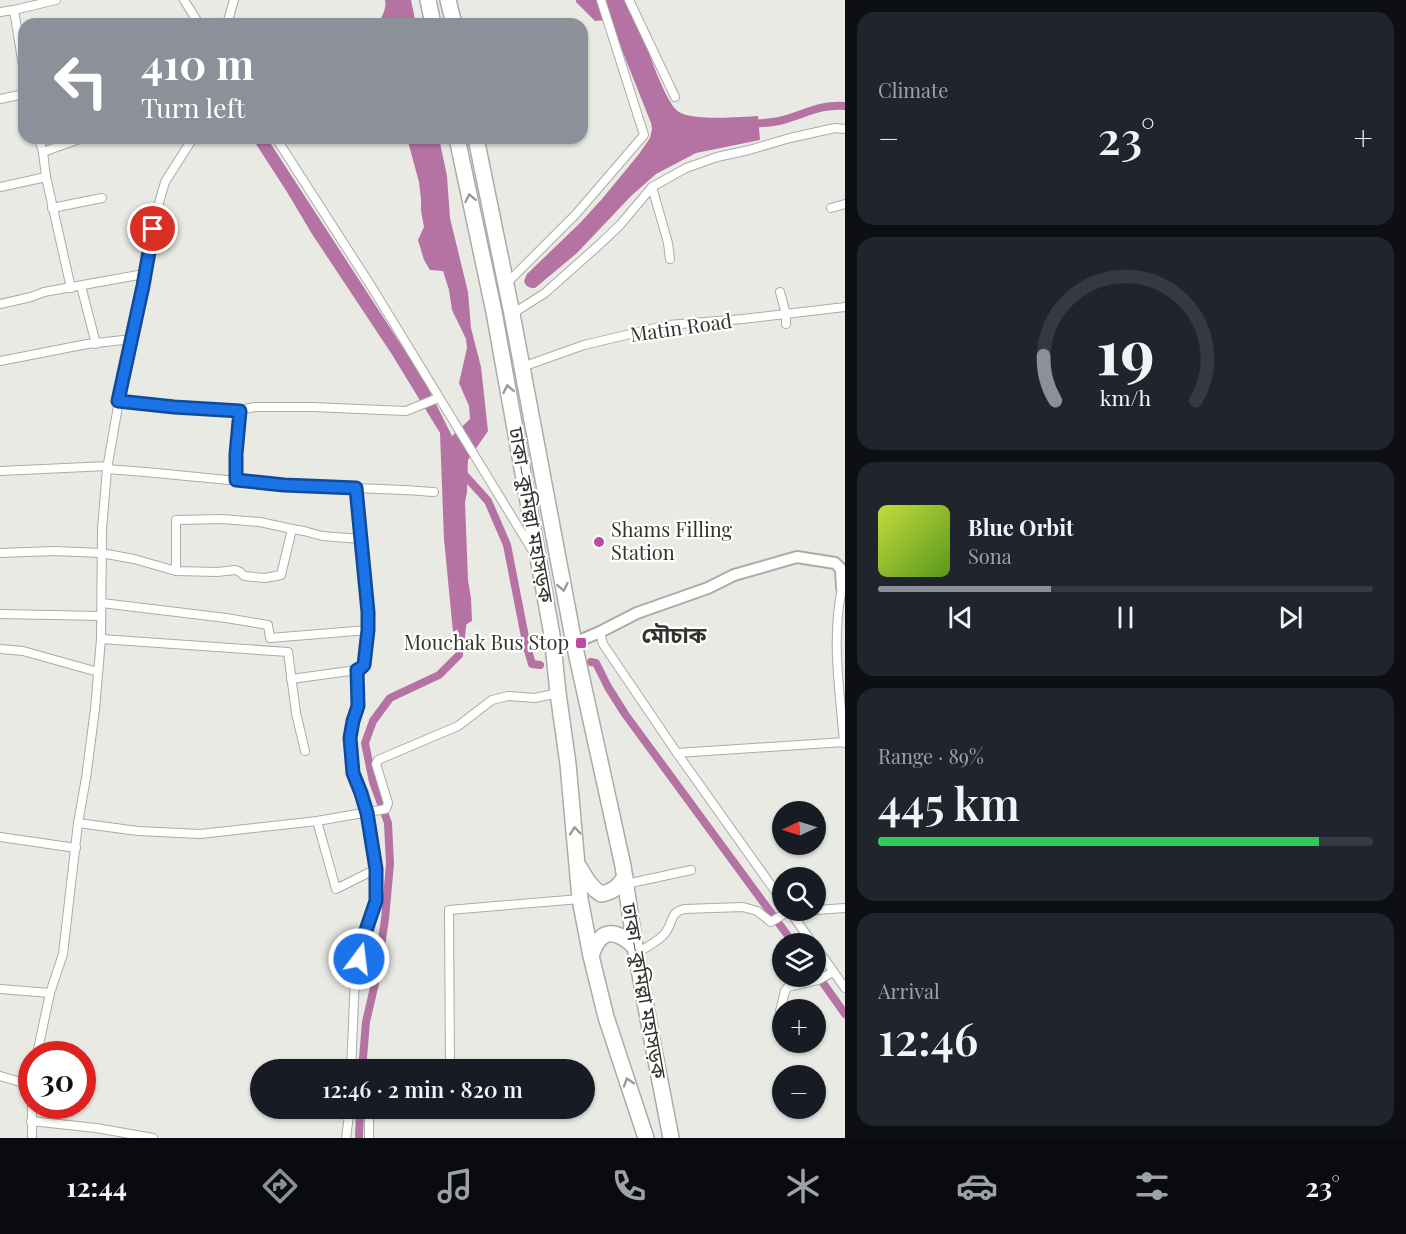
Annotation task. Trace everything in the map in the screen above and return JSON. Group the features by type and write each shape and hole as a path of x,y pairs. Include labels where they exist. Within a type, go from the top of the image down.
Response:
{"highway":[{"path":"428,0 432,18"},
{"path":"448,0 452,18"},
{"name":"ঢাকা–কুমিল্লা মহাসড়ক","path":"458,144 494,312 541,565 568,764 580,899 606,1017 646,1138"},
{"name":"ঢাকা–কুমিল্লা মহাসড়ক","path":"478,144 574,643 626,881 636,950 671,1138"},
{"path":"578,863 594,890 601,894 609,893 626,881"},
{"path":"591,956 598,940 611,933 627,939 636,950"}],"street":[{"path":"0,12 56,0"},
{"path":"184,0 196,18"},
{"path":"229,18 234,0"},
{"path":"506,284 576,214 644,135 601,0"},
{"path":"629,0 675,97"},
{"path":"14,10 18,35"},
{"path":"0,99 18,95"},
{"path":"512,314 545,293 600,244 620,225 652,187 686,168 717,157 801,135 835,128 845,129"},
{"path":"41,144 52,208 71,288"},
{"path":"43,152 65,144"},
{"path":"40,1041 50,993 63,954 78,823 92,732 101,639 101,553 107,468 118,401 153,229 165,182 189,144"},
{"path":"280,144 367,279 436,399 450,416 541,565"},
{"path":"0,188 46,177"},
{"path":"652,187 668,243 670,259"},
{"path":"52,208 102,198"},
{"path":"831,208 845,204"},
{"path":"0,304 44,292 144,274"},
{"path":"81,286 96,344"},
{"path":"780,292 786,314 786,324"},
{"name":"Matin Road","path":"522,368 584,345 668,325 845,307"},
{"path":"0,361 132,339"},
{"path":"118,401 240,411 255,407 278,407 406,411 436,399"},
{"path":"236,480 240,411"},
{"path":"0,471 107,468 284,485 394,488 434,492"},
{"path":"291,679 357,670 364,665 368,612 356,488"},
{"path":"176,571 176,520 222,519 260,522 322,536 361,539"},
{"path":"0,552 101,553 134,559 176,571 236,570 249,578 265,578 281,575 292,530"},
{"path":"574,643 637,613 708,588 734,575 797,557 835,563 842,569 844,590 837,619 837,668 845,742 677,753"},
{"path":"102,603 268,625 270,638 368,630"},
{"path":"0,614 100,616"},
{"path":"600,632 603,644 772,887"},
{"path":"101,639 288,652 296,713 305,751"},
{"path":"0,649 23,651 98,672"},
{"path":"351,1059 355,976 362,942 376,901 376,869 368,813 353,773 350,738 358,706 357,670"},
{"path":"78,823 138,831 200,834 317,821 386,809 388,803 376,764 378,760 458,726 492,700 508,696 535,698 558,693"},
{"path":"317,821 336,889 376,869"},
{"path":"0,837 76,848"},
{"path":"626,881 691,870"},
{"path":"450,1059 449,910 580,899"},
{"path":"636,950 662,936 667,931 676,911 684,909 743,907 757,911 773,921"},
{"path":"826,909 845,908"},
{"path":"826,976 845,988"},
{"path":"0,989 50,993"},
{"path":"0,1076 18,1080"},
{"path":"346,1138 349,1119"},
{"path":"369,1119 369,1138"},
{"path":"32,1138 31,1121 96,1128 153,1138"}],"shaded area":[{"path":"385,0 411,0 415,18 381,18"},
{"path":"576,0 633,0 658,77 679,112 694,117 758,116 760,140 696,153 656,174 631,196 577,253 535,288 531,288 524,281 527,274 602,199 639,154 650,138 652,129 618,40 607,20 595,21"},
{"path":"256,144 271,144 411,360 452,436 470,419 469,406 459,383 467,348 466,339 452,310 443,271 430,270 424,260 418,240 424,227 419,182 409,144 440,144 447,176 450,218 468,292 471,328 481,367 488,431 468,460 465,502 472,621 453,632 444,539 440,433"}],"waterway":[{"path":"750,124 779,121 811,110 845,106"},
{"path":"460,470 488,501 507,545 527,647 532,664 540,665"},
{"path":"363,1059 366,1022 376,979 385,919 390,864 388,823 373,782 365,743 373,721 390,698 439,675 459,655 463,618"},
{"path":"591,662 596,663 625,714 786,933"},
{"path":"826,987 845,1014"},
{"path":"359,1138 360,1119"}],"place":[{"name":"Shams Filling Station","path":"599,542"},
{"name":"Mouchak Bus Stop","path":"581,643"}],"district":[{"name":"মৌচাক","path":"674,635"}],"route":[{"path":"153,229 118,401 240,411 236,480 356,488 368,630 364,665 357,670 358,706 350,738 353,773 367,813 376,869 376,901 362,942 359,959"}]}
